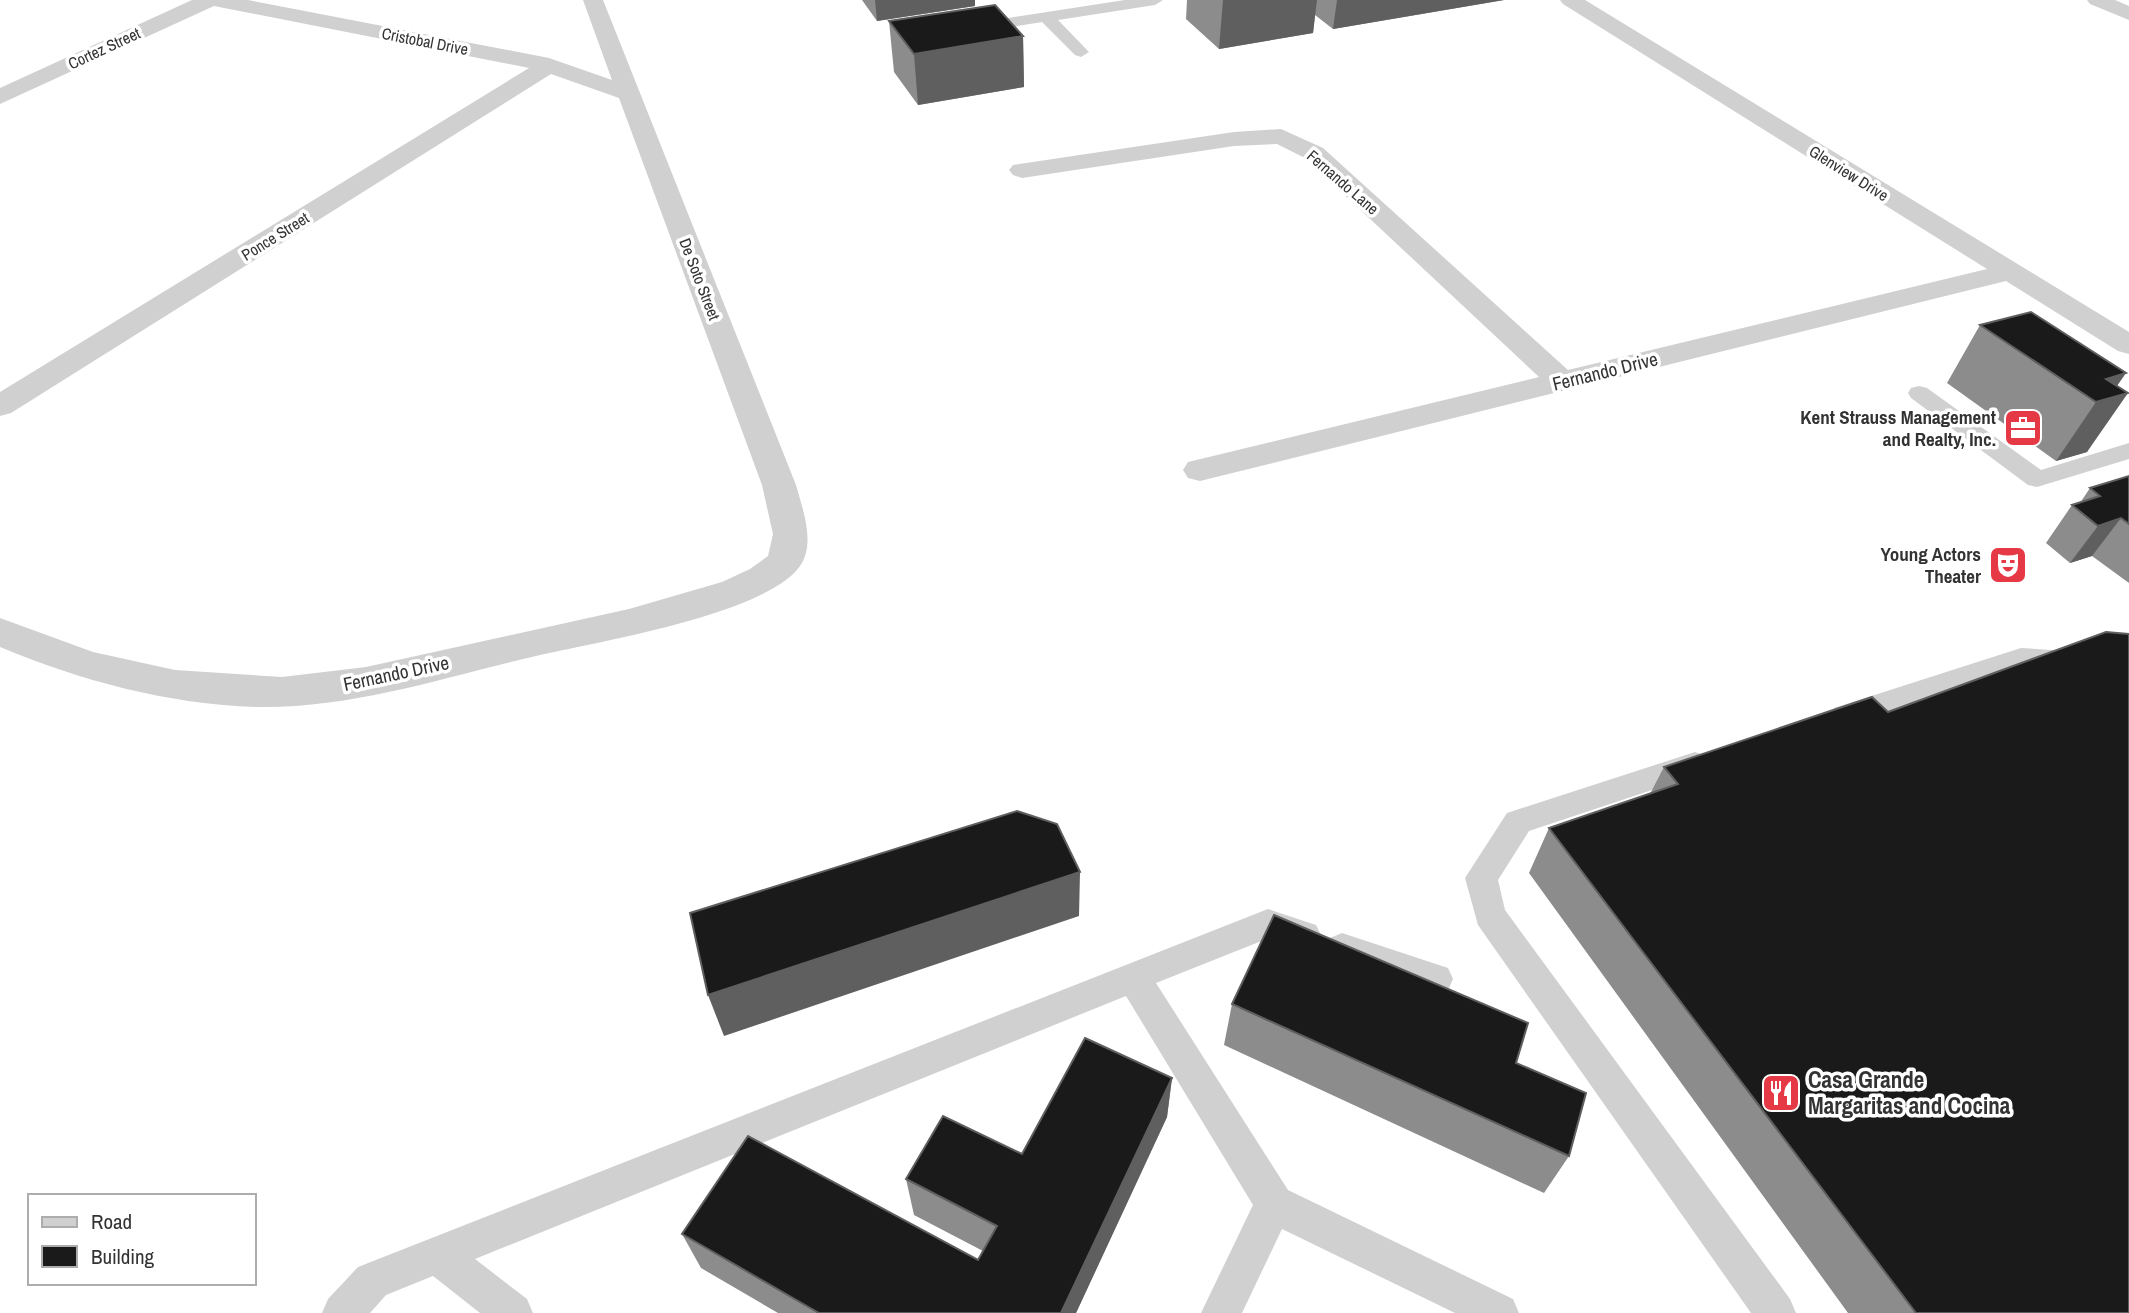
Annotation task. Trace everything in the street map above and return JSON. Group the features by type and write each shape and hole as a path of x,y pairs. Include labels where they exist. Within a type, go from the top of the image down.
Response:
{"street":[{"name":"Cortez Street","path":"0,97 209,0"},
{"name":"Cristobal Drive","path":"216,0 549,65 629,94"},
{"name":"De Soto Street","path":"593,0 779,485 791,534 784,562"},
{"name":"Glenview Drive","path":"1570,0 2129,345"},
{"path":"2097,0 2129,14"},
{"name":"Ponce Street","path":"0,406 549,65"},
{"name":"Fernando Lane","path":"1022,170 1234,139 1281,136 1314,153 1562,382"},
{"name":"Fernando Drive","path":"1200,470 2010,272"},
{"name":"Fernando Drive","path":"0,632 94,666 162,684 235,691 307,690 373,680 677,609 755,583 784,562"}],"lane":[{"path":"964,30 1155,0"},
{"path":"1046,17 1081,52"},
{"path":"1919,393 2037,479 2129,451"},
{"path":"1810,727 2021,657 2129,665"},
{"path":"1730,753 1518,822 1481,878 1490,915 1776,1313"},
{"path":"342,1313 372,1281 1268,923 1436,979"},
{"path":"1133,977 1274,1204 1499,1313"},
{"path":"1221,1313 1274,1204"},
{"path":"437,1255 513,1313"}],"building":[{"path":"995,5 1023,36 914,54 889,21"},
{"path":"2031,312 2126,373 2106,379 2128,393 2096,402 1980,325"},
{"path":"2129,476 2129,524 2121,518 2098,526 2072,505 2100,496 2090,488"},
{"path":"2106,632 2129,634 2129,1313 1916,1313 1549,828 1678,784 1664,767 1872,697 1888,712"},
{"path":"1017,811 1057,824 1080,872 708,995 690,913"},
{"path":"1274,915 1528,1023 1516,1063 1586,1093 1569,1156 1232,1004"},
{"path":"1085,1038 1172,1078 1061,1313 819,1313 682,1234 748,1136 978,1260 997,1226 906,1179 943,1116 1022,1154"}],"place":[{"name":"Kent Strauss Management and Realty, Inc.","path":"2023,428"},
{"name":"Young Actors Theater","path":"2008,565"},
{"name":"Casa Grande Margaritas and Cocina","path":"1781,1093"}]}
